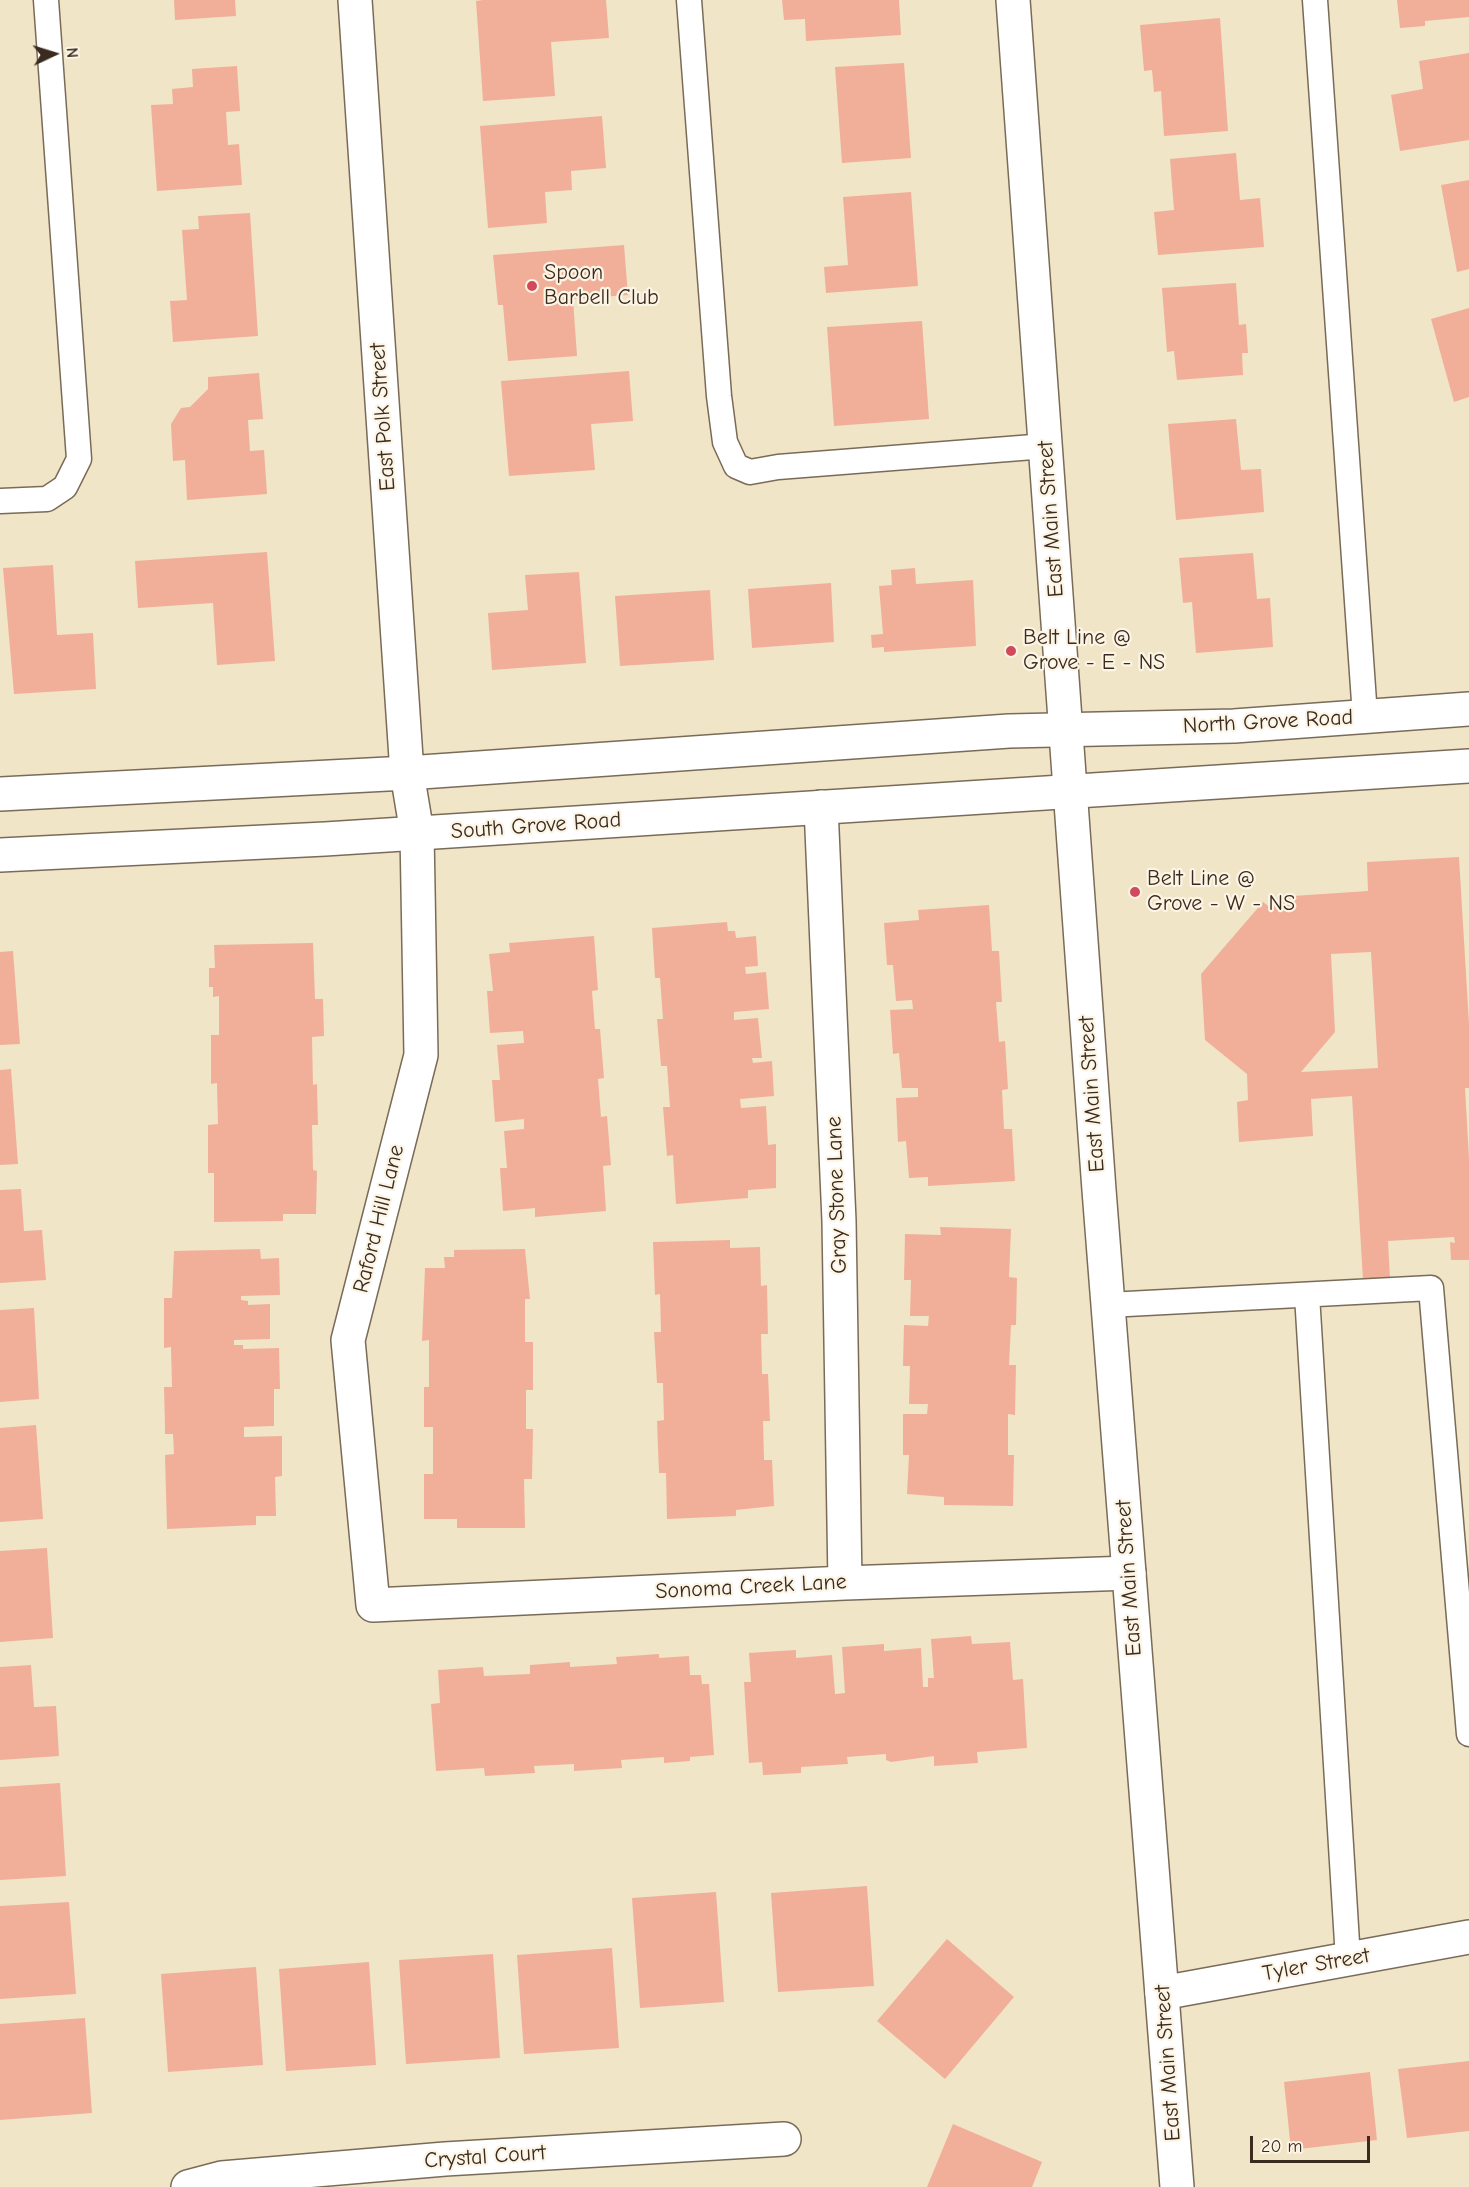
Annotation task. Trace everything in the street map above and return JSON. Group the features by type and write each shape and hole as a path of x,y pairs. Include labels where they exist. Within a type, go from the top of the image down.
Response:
{"street":[{"name":"East Polk Street","path":"355,0 406,773 417,833"},
{"name":"East Main Street","path":"1013,0 1108,1305 1177,2187"},
{"name":"North Grove Road","path":"1067,729 1234,726 1469,709"},
{"path":"0,794 406,773 1067,729"},
{"path":"1071,791 1238,783 1469,766"},
{"name":"South Grove Road","path":"0,855 417,833 1071,791"},
{"name":"Gray Stone Lane","path":"821,807 839,1221 845,1583"},
{"name":"Raford Hill Lane","path":"373,1605 348,1340 421,1056 417,833"},
{"name":"Sonoma Creek Lane","path":"373,1605 845,1583 1129,1573"},
{"name":"Tyler Street","path":"1162,1993 1469,1936"},
{"name":"Crystal Court","path":"188,2187 222,2178 445,2158 784,2139"}],"lane":[{"path":"0,501 47,499 65,487 79,459 46,0"},
{"path":"689,0 719,396 725,442 736,466 750,472 778,467 1046,446"},
{"path":"1315,0 1365,716"},
{"path":"1108,1305 1431,1288 1469,1734"},
{"path":"1307,1295 1348,1959"}],"building":[{"path":"174,0 235,0 236,16 175,20"},
{"path":"606,0 609,38 551,42 555,96 483,101 476,1"},
{"path":"782,0 899,0 901,35 806,41 805,19 784,20"},
{"path":"1397,0 1469,0 1469,17 1425,21 1425,26 1400,28"},
{"path":"1220,18 1228,131 1164,136 1161,91 1154,92 1152,70 1144,71 1140,25"},
{"path":"1469,53 1469,140 1400,151 1391,95 1423,89 1419,61"},
{"path":"904,63 911,158 842,163 835,67"},
{"path":"237,66 240,111 226,112 228,145 239,144 242,185 157,191 151,105 173,104 172,89 193,87 192,69"},
{"path":"602,116 606,168 571,171 572,190 545,192 547,223 488,228 480,126"},
{"path":"1236,153 1240,200 1260,198 1264,247 1158,255 1154,212 1174,210 1170,159"},
{"path":"1469,180 1469,269 1457,272 1441,185"},
{"path":"911,192 918,286 826,293 824,267 848,265 843,197"},
{"path":"250,213 258,336 173,342 170,301 187,300 182,230 199,229 198,216"},
{"path":"624,245 628,295 573,299 577,356 508,361 503,305 498,305 493,255"},
{"path":"1236,283 1239,325 1246,324 1248,353 1242,353 1243,375 1177,380 1174,351 1167,352 1162,288"},
{"path":"1469,308 1469,397 1454,402 1431,319"},
{"path":"922,321 929,419 834,426 827,327"},
{"path":"629,371 633,421 591,424 595,470 509,476 501,381"},
{"path":"259,373 263,419 248,420 250,451 264,450 267,494 187,500 185,460 173,461 171,424 181,408 190,407 208,389 208,377"},
{"path":"1236,419 1241,470 1261,469 1264,512 1176,520 1168,424"},
{"path":"267,552 275,661 217,665 213,603 138,608 135,561"},
{"path":"1253,553 1257,599 1270,598 1273,647 1196,653 1192,602 1183,603 1179,558"},
{"path":"53,565 57,635 93,633 96,689 14,694 3,568"},
{"path":"915,568 916,584 973,580 976,646 884,652 884,647 872,648 871,635 883,634 879,586 892,585 891,570"},
{"path":"579,572 586,663 492,670 488,613 528,610 525,575"},
{"path":"831,583 834,642 752,648 748,589"},
{"path":"710,590 714,660 620,666 615,596"},
{"path":"1459,857 1469,1024 1469,1088 1465,1088 1469,1159 1469,1260 1451,1260 1450,1242 1455,1243 1454,1237 1388,1241 1390,1279 1363,1280 1352,1096 1311,1099 1313,1136 1239,1142 1237,1102 1248,1100 1247,1074 1205,1040 1201,974 1263,902 1271,908 1278,897 1368,891 1367,862","holes":["1371,952 1378,1068 1301,1072 1335,1032 1331,954"]},
{"path":"989,905 992,951 999,951 1002,1002 996,1002 999,1042 1005,1041 1008,1089 1002,1090 1004,1129 1012,1129 1015,1181 928,1186 928,1177 909,1178 906,1141 898,1142 896,1098 918,1097 918,1088 902,1088 899,1053 893,1054 890,1010 913,1009 912,1000 896,1001 893,965 887,965 884,923 919,920 918,910"},
{"path":"727,922 728,931 735,931 736,938 756,936 758,966 745,967 746,974 766,972 769,1009 734,1012 734,1020 758,1018 762,1058 752,1058 753,1063 772,1061 774,1096 740,1099 741,1108 766,1106 768,1145 776,1144 776,1188 748,1190 748,1198 676,1204 673,1155 667,1156 663,1107 670,1107 667,1066 661,1066 657,1019 663,1019 660,978 655,978 652,928"},
{"path":"594,936 598,990 592,991 595,1029 600,1029 604,1078 598,1079 601,1117 607,1116 611,1165 603,1166 606,1211 535,1217 535,1208 503,1211 500,1168 507,1168 504,1131 524,1129 524,1119 495,1122 492,1080 500,1080 497,1045 524,1043 523,1031 490,1033 487,991 493,991 489,954 510,952 509,943"},
{"path":"313,943 315,999 323,999 324,1036 312,1037 313,1085 317,1084 318,1125 312,1125 313,1170 317,1171 316,1214 283,1214 283,1221 214,1222 214,1173 208,1173 208,1125 218,1124 217,1083 211,1084 211,1035 219,1035 219,996 213,997 213,987 209,987 209,968 215,968 214,945"},
{"path":"13,951 20,1044 0,1045 0,952"},
{"path":"11,1069 18,1164 0,1165 0,1070"},
{"path":"21,1189 24,1231 42,1230 46,1280 0,1283 0,1190"},
{"path":"940,1227 1011,1229 1009,1277 1017,1278 1016,1325 1011,1325 1009,1365 1016,1365 1015,1415 1008,1414 1008,1455 1014,1455 1013,1506 944,1505 944,1497 907,1494 909,1455 903,1455 903,1414 927,1414 928,1404 909,1404 910,1366 903,1366 904,1325 928,1326 929,1316 910,1316 911,1280 904,1280 905,1234 941,1235"},
{"path":"730,1240 730,1248 760,1247 761,1286 767,1285 768,1334 761,1334 762,1374 768,1374 770,1421 763,1421 764,1460 772,1460 774,1506 736,1510 736,1516 667,1519 666,1473 659,1473 657,1421 664,1420 663,1383 657,1383 654,1332 661,1332 660,1294 655,1295 653,1242"},
{"path":"260,1249 261,1259 279,1258 280,1295 241,1296 241,1300 248,1301 248,1305 270,1304 270,1339 234,1340 234,1345 243,1345 243,1349 279,1348 280,1389 274,1389 274,1426 244,1427 244,1437 282,1436 282,1476 275,1477 276,1516 256,1516 256,1525 167,1529 165,1455 174,1454 173,1434 165,1434 164,1387 172,1387 171,1347 164,1348 164,1298 172,1298 174,1251"},
{"path":"525,1249 530,1299 525,1299 525,1342 533,1342 533,1390 526,1390 526,1429 533,1429 532,1479 524,1479 525,1528 457,1528 457,1519 424,1519 424,1474 433,1474 433,1427 424,1427 424,1387 429,1387 429,1340 422,1341 425,1268 445,1268 444,1257 454,1257 454,1250"},
{"path":"34,1308 39,1399 0,1402 0,1310"},
{"path":"36,1425 43,1519 0,1522 0,1428"},
{"path":"47,1548 53,1638 0,1642 0,1551"},
{"path":"971,1636 972,1644 1010,1642 1013,1680 1023,1679 1027,1748 977,1752 978,1763 934,1766 934,1756 891,1762 886,1760 886,1754 847,1757 848,1764 801,1767 801,1773 763,1775 762,1762 749,1763 744,1682 751,1682 749,1653 796,1650 796,1658 832,1655 835,1694 845,1693 842,1647 884,1644 884,1651 921,1648 923,1687 928,1687 928,1678 934,1678 931,1639"},
{"path":"659,1654 659,1658 689,1656 690,1675 701,1675 702,1684 709,1684 714,1755 690,1757 690,1761 664,1763 664,1757 621,1760 622,1768 574,1771 574,1764 534,1766 535,1773 485,1776 484,1768 436,1771 431,1704 440,1703 438,1670 483,1667 484,1676 530,1674 530,1665 570,1662 570,1667 617,1664 616,1657"},
{"path":"31,1665 34,1707 56,1706 59,1756 0,1760 0,1667"},
{"path":"60,1783 66,1876 0,1880 0,1787"},
{"path":"867,1886 874,1986 778,1992 771,1893"},
{"path":"716,1892 724,2002 640,2008 632,1898"},
{"path":"69,1902 76,1994 0,1999 0,1906"},
{"path":"947,1939 1014,1997 945,2079 877,2021"},
{"path":"612,1948 619,2048 524,2054 517,1955"},
{"path":"493,1954 500,2058 406,2064 399,1960"},
{"path":"369,1962 376,2065 286,2071 279,1969"},
{"path":"256,1967 263,2065 168,2072 161,1974"},
{"path":"85,2018 92,2113 0,2120 0,2024"},
{"path":"1469,2061 1469,2131 1407,2138 1398,2069"},
{"path":"1370,2072 1377,2140 1291,2150 1284,2082"},
{"path":"953,2124 1042,2162 1032,2187 927,2187"}],"place":[{"name":"Spoon Barbell Club","path":"532,286"},
{"name":"Belt Line @ Grove - E - NS","path":"1011,651"},
{"name":"Belt Line @ Grove - W - NS","path":"1135,892"}]}
